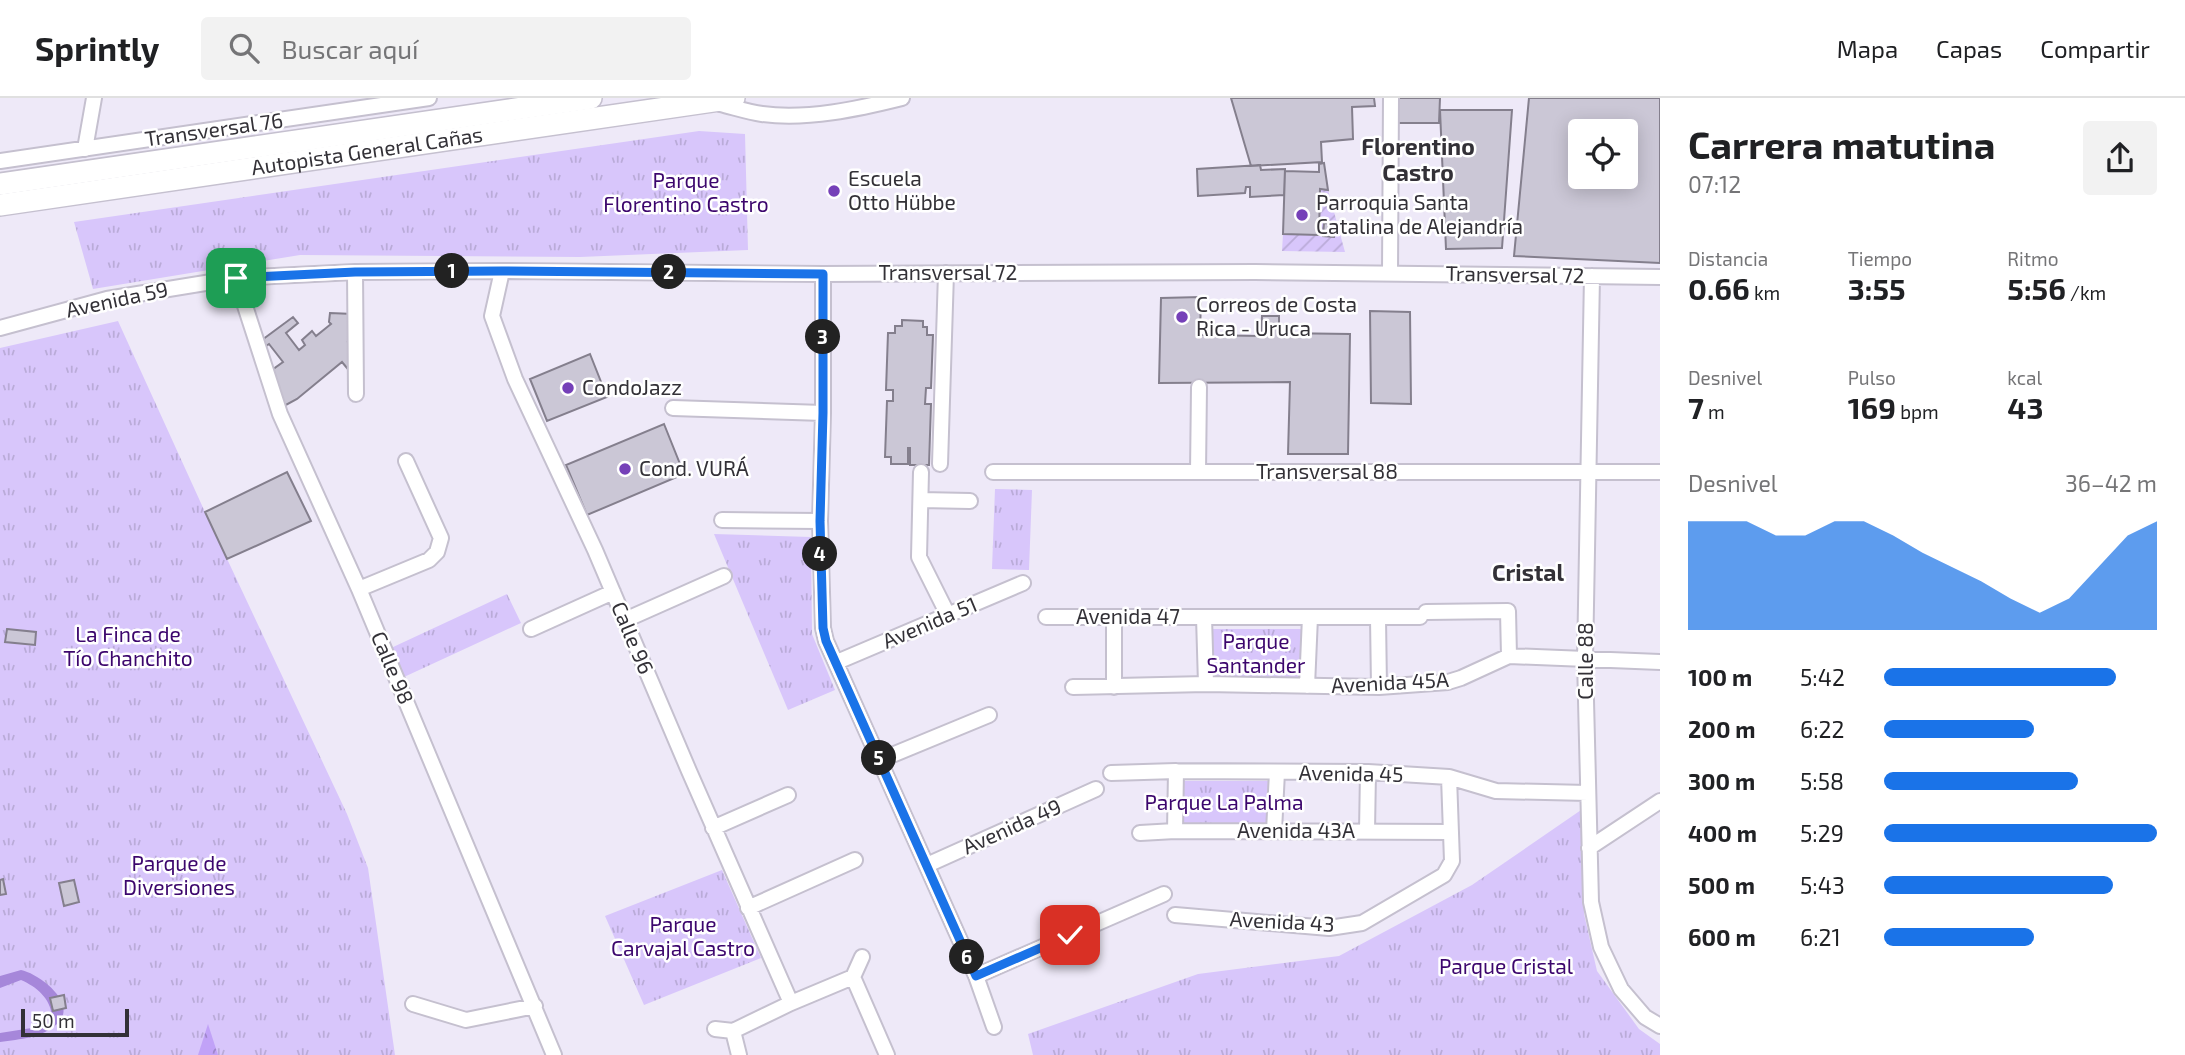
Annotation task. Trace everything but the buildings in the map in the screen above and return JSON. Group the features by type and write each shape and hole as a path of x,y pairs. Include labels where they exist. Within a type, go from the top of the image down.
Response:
{"highway":[{"name":"Autopista General Cañas","path":"0,184 591,98"},
{"name":"Autopista General Cañas","path":"0,205 734,98"}],"street":[{"path":"85,149 94,98"},
{"name":"Transversal 76","path":"0,161 350,104 429,98"},
{"path":"708,102 763,114 809,114 866,107 902,98"},
{"path":"1390,273 1391,98"},
{"name":"Transversal 72","path":"236,278 355,272 502,271 823,274 1288,272 1660,277"},
{"name":"Calle 96","path":"502,271 492,316 515,379 613,592 791,1003"},
{"path":"355,272 356,394"},
{"path":"940,464 946,273"},
{"path":"823,274 820,521 823,628 976,976 994,1027"},
{"name":"Calle 88","path":"1592,276 1585,660 1591,902 1601,947 1621,989 1645,1017 1660,1025"},
{"name":"Avenida 59","path":"0,328 107,299 236,278"},
{"name":"Calle 98","path":"236,278 280,414 359,589 554,1055"},
{"path":"1198,472 1199,387"},
{"path":"673,408 823,413"},
{"path":"359,589 429,560 437,552 441,538 406,461"},
{"path":"921,472 919,557 948,615"},
{"name":"Transversal 88","path":"993,472 1660,472"},
{"path":"920,500 970,501"},
{"path":"722,520 820,521"},
{"path":"625,620 724,576"},
{"name":"Avenida 51","path":"836,662 1023,583"},
{"path":"531,629 613,592"},
{"name":"Avenida 47","path":"1046,617 1378,618 1508,611 1509,656"},
{"path":"1114,617 1114,687"},
{"path":"1204,617 1206,684"},
{"path":"1307,686 1310,617"},
{"path":"1378,618 1379,687"},
{"name":"Avenida 45A","path":"1073,687 1206,684 1379,687 1448,682 1509,656 1660,662"},
{"path":"880,760 989,715"},
{"path":"1175,831 1176,771"},
{"name":"Avenida 45","path":"1111,774 1176,771 1368,772 1449,777 1496,791 1588,793"},
{"path":"1274,831 1277,772"},
{"path":"1367,831 1368,772"},
{"path":"1449,777 1451,832"},
{"name":"Avenida 49","path":"927,865 1097,789"},
{"path":"713,828 788,795"},
{"path":"1589,848 1660,801"},
{"name":"Avenida 43A","path":"1140,833 1451,832"},
{"name":"Avenida 43","path":"1175,915 1329,928 1362,923 1444,875 1452,861 1451,832"},
{"path":"748,908 855,860"},
{"path":"976,976 1164,894"},
{"path":"715,1028 733,1031 853,977 862,957"},
{"path":"853,977 887,1055"},
{"path":"413,1004 466,1020 535,1006"},
{"path":"733,1031 739,1055"}],"green space":[{"name":"Parque Florentino Castro","path":"699,131 745,134 748,250 580,257 300,255 93,289 74,222"},
{"path":"1320,189 1328,190 1345,252 1282,251 1283,234 1319,235"},
{"name":"Parque de Diversiones","path":"118,321 347,814 368,868 395,1055 0,1055 0,348"},
{"path":"995,489 1032,490 1029,570 992,569"},
{"path":"714,534 811,537 812,634 835,690 788,710"},
{"path":"507,594 521,623 404,677 391,648"},
{"name":"Parque Santander","path":"1210,629 1302,629 1302,680 1210,680"},
{"name":"Parque La Palma","path":"1181,781 1268,781 1268,825 1179,826"},
{"name":"Parque Cristal","path":"1584,808 1584,914 1597,971 1639,1029 1660,1044 1660,1055 1033,1055 1028,1034 1198,974 1339,956 1472,885"},
{"name":"Parque Carvajal Castro","path":"722,870 761,958 644,1005 605,916"},
{"path":"208,1024 218,1055 198,1055"}],"shaded area":[{"path":"21,970 38,977 54,991 60,999 63,1016 45,1032 0,1042 0,1033 38,1027 52,1016 46,999 27,983 21,980 0,988 0,976"}],"place":[{"name":"Escuela Otto Hübbe","path":"834,191"},
{"name":"Parroquia Santa Catalina de Alejandría","path":"1302,215"},
{"name":"Correos de Costa Rica - Uruca","path":"1182,317"},
{"name":"CondoJazz","path":"568,388"},
{"name":"Cond. VURÁ","path":"625,469"}],"district":[{"name":"Florentino Castro","path":"1418,160"},
{"name":"Cristal","path":"1528,573"}],"route":[{"path":"236,278 355,272 823,274 820,521 823,628 826,641 976,976 1070,935"}],"park label":[{"name":"La Finca de Tío Chanchito","path":"128,647"}]}
